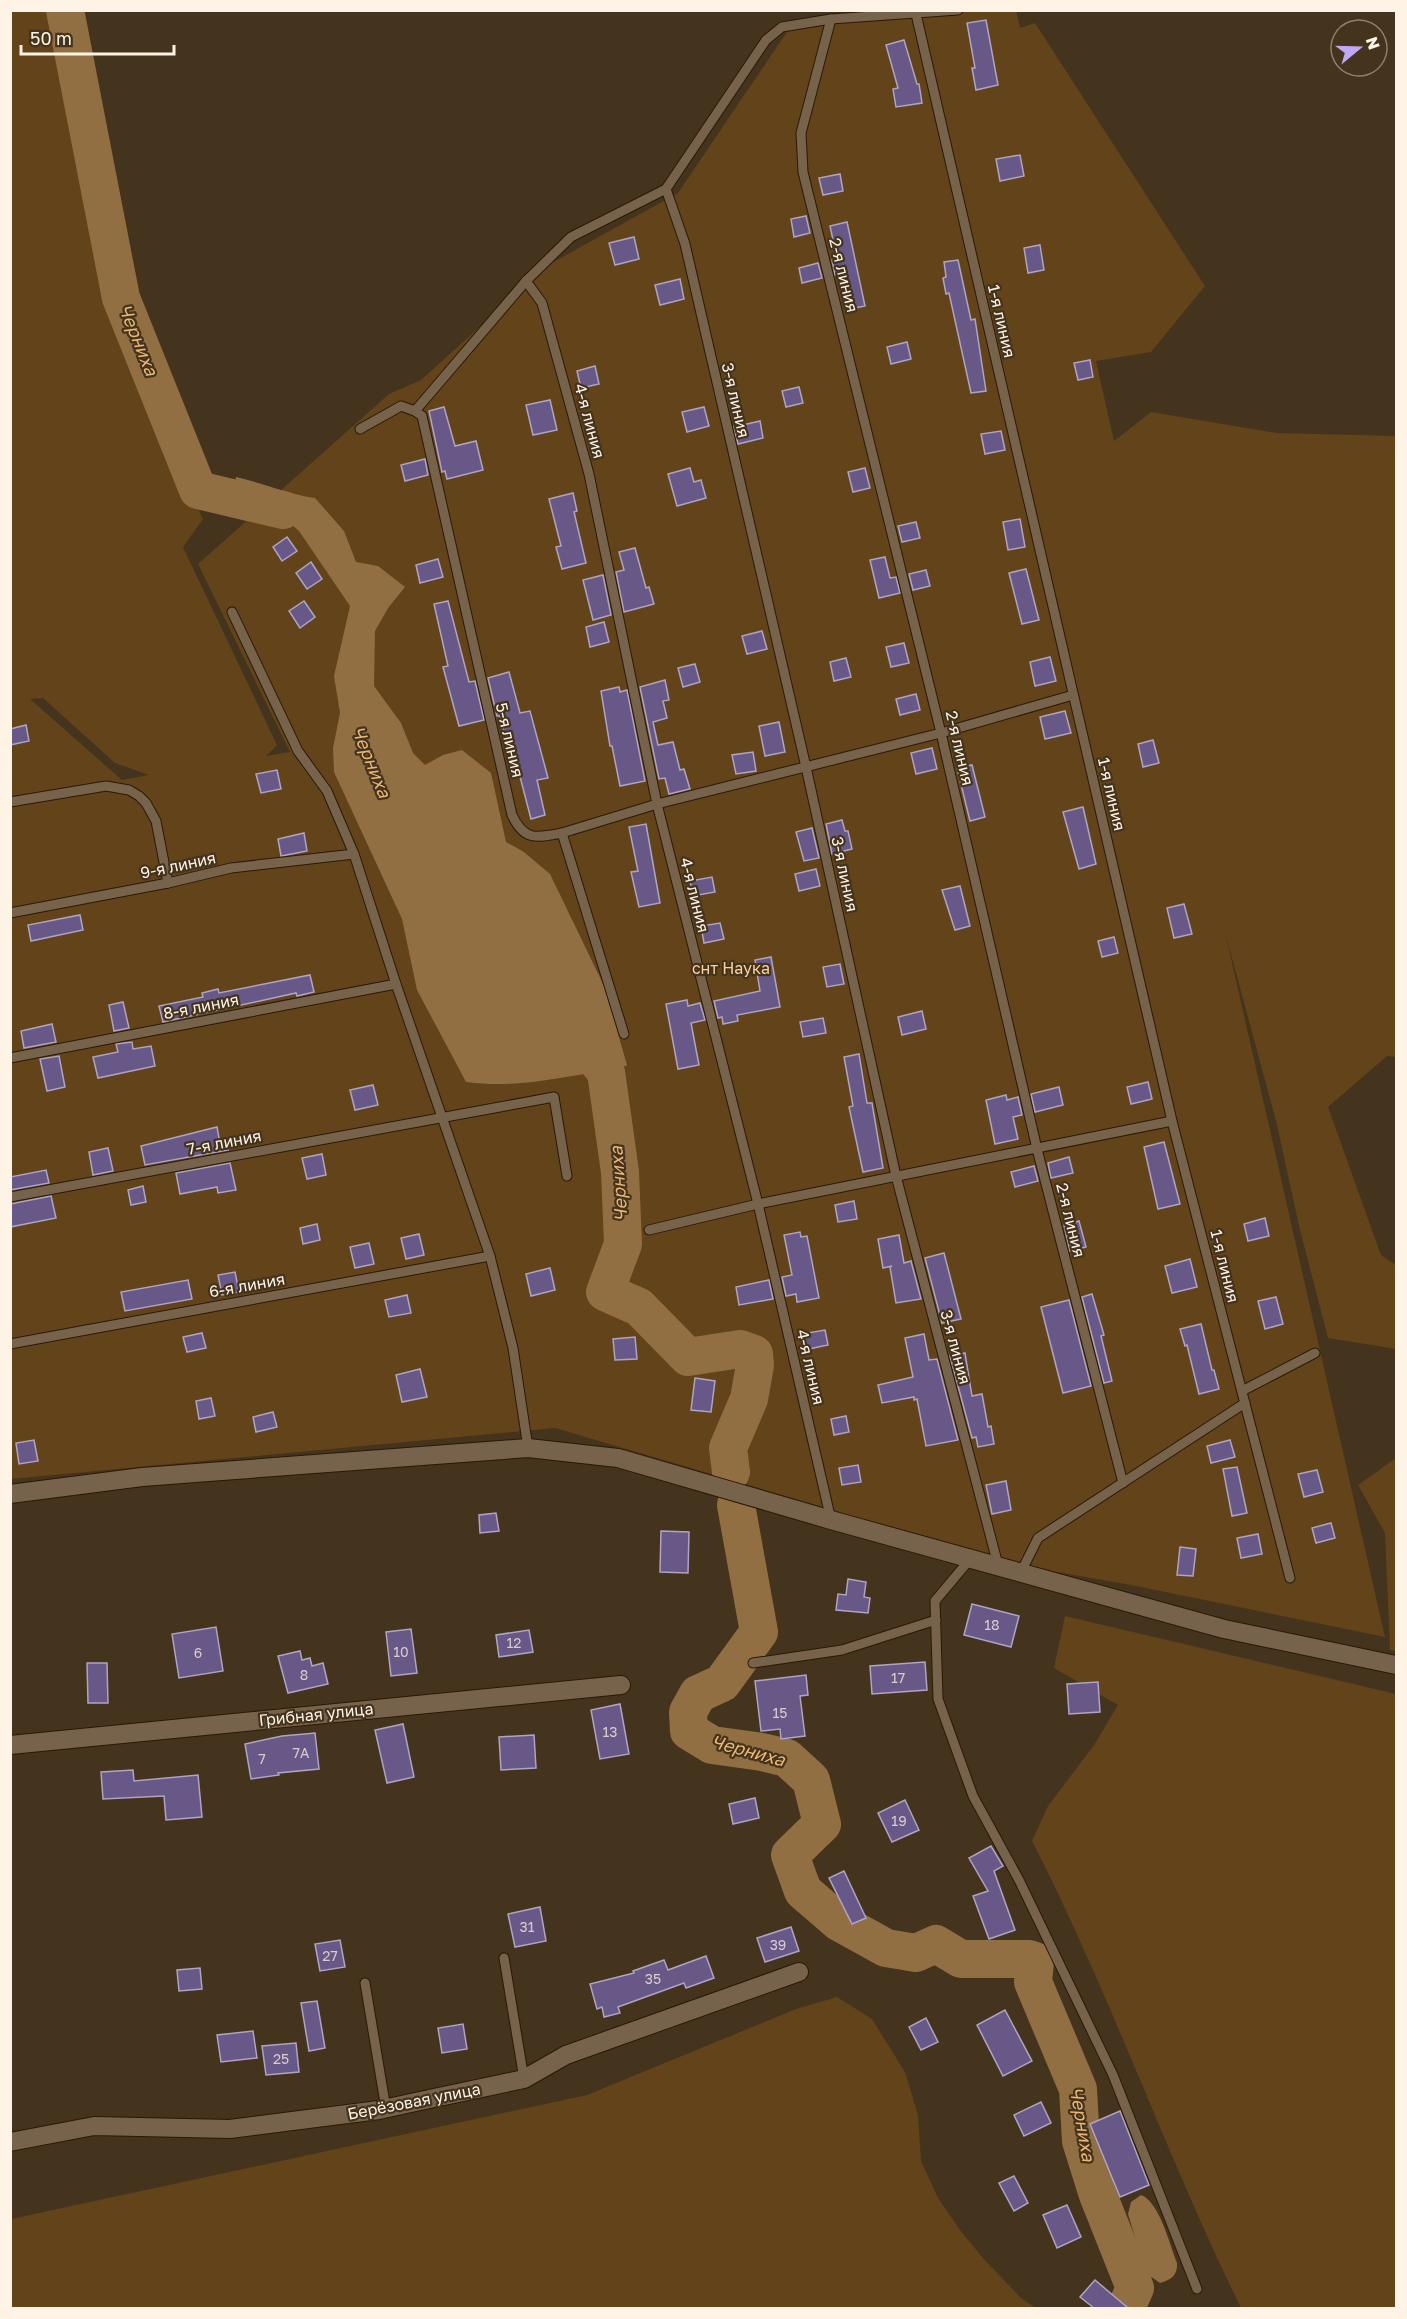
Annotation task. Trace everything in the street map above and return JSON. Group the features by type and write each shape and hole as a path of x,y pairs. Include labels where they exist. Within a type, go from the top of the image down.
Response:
{"street":[{"path":"10,1494 142,1477 528,1448 618,1458 831,1520 1224,1629 1396,1665"},
{"name":"Грибная улица","path":"10,1745 621,1685"},
{"name":"Берёзовая улица","path":"10,2142 93,2126 230,2129 386,2109 524,2079 566,2055 799,1972"}],"lane":[{"path":"360,429 401,406 415,411 526,281 571,237 666,189 766,40 782,27 831,20 958,10"},
{"name":"1-я линия","path":"916,14 1172,1121 1290,1578"},
{"name":"2-я линия","path":"831,20 801,134 803,172 941,733 1037,1149 1123,1483"},
{"name":"3-я линия","path":"666,189 685,244 806,767 896,1176 998,1565"},
{"name":"4-я линия","path":"526,281 542,303 589,474 657,804 758,1204 831,1520"},
{"name":"5-я линия","path":"415,411 422,416 512,815 517,826 530,836 539,837 562,833"},
{"path":"232,612 298,751 327,791 354,854 396,984 490,1256 513,1347 528,1448"},
{"path":"624,1034 562,833 657,804 941,733 1073,695"},
{"path":"10,802 106,786 129,790 146,803 156,821 168,883"},
{"name":"9-я линия","path":"10,913 168,883 231,868 354,854"},
{"name":"8-я линия","path":"10,1058 396,984"},
{"name":"7-я линия","path":"10,1197 554,1097 567,1176"},
{"path":"649,1230 758,1204 1172,1121"},
{"name":"6-я линия","path":"10,1344 490,1256"},
{"path":"1242,1391 1315,1353"},
{"path":"1021,1572 1038,1538 1245,1403"},
{"path":"971,1558 935,1601 938,1699 973,1796 1019,1880 1113,2075 1197,2289"},
{"path":"753,1663 842,1650 936,1620"},
{"path":"504,1958 524,2079"},
{"path":"365,1983 386,2109"}],"green space":[{"name":"снт Наука","path":"1016,10 1020,28 1035,23 1205,286 1151,352 1096,361 1114,441 1151,412 1277,433 1396,436 1396,1057 1387,1056 1328,1107 1381,1255 1396,1265 1396,1349 1328,1338 1300,1230 1276,1121 1226,936 1385,1637 1131,1585 989,1560 830,1509 555,1428 11,1479 11,11 46,11 65,65 118,334 203,519 183,547 277,745 266,756 290,752 198,564 389,394 421,380 548,265 678,193 793,23 943,11","holes":["43,698 115,763 149,775 122,780 30,699"]},
{"path":"1396,1458 1396,1651 1390,1650 1385,1533 1358,1485"},
{"path":"1065,1616 1396,1694 1396,2308 1241,2308 1188,2192 1113,2015 1032,1841 1048,1806 1094,1745 1118,1705 1054,1668"},
{"path":"837,1997 872,2019 905,2072 918,2115 921,2161 938,2198 983,2258 1021,2298 1036,2308 11,2308 11,2219 587,2095 796,2009"}],"water":[{"path":"236,477 315,498 344,531 356,562 378,566 405,587 388,608 375,631 374,686 401,723 413,753 425,765 443,755 462,750 491,773 506,842 524,852 550,874 605,988 627,1065 613,1070 529,1082 483,1084 466,1082 417,990 402,919 334,772 333,748 340,713 334,676 350,606 299,531 286,520 232,498"},
{"path":"1141,2195 1147,2199 1158,2214 1177,2263 1173,2276 1160,2283 1150,2276 1143,2264 1128,2214 1131,2202"}],"building":[{"path":"986,20 998,85 976,90 972,68 975,68 967,23"},
{"path":"904,40 917,84 919,84 922,103 896,107 893,89 898,88 886,45"},
{"path":"1020,155 1024,176 1000,181 996,159"},
{"path":"840,174 843,191 823,195 819,178"},
{"path":"806,216 810,233 794,237 791,219"},
{"path":"847,222 865,306 850,309 842,274 835,275 832,260 837,259 830,226"},
{"path":"634,237 639,259 615,265 609,243"},
{"path":"1040,245 1044,270 1028,273 1024,248"},
{"path":"958,260 971,320 975,319 986,391 971,393 949,293 946,294 943,278 946,277 944,262"},
{"path":"818,263 822,278 802,283 799,268"},
{"path":"680,279 684,299 660,305 655,285"},
{"path":"907,342 911,359 891,364 887,347"},
{"path":"1090,360 1093,377 1078,380 1074,363"},
{"path":"595,366 599,384 581,388 577,371"},
{"path":"799,387 803,403 786,407 782,391"},
{"path":"550,400 557,430 533,435 526,405"},
{"path":"444,407 455,446 476,441 483,470 447,479 445,471 442,472 429,411"},
{"path":"704,407 709,426 687,432 682,412"},
{"path":"760,421 763,438 738,444 734,427"},
{"path":"1001,431 1005,450 985,454 981,434"},
{"path":"425,459 428,475 405,481 401,465"},
{"path":"690,468 694,482 701,480 706,498 677,506 668,474"},
{"path":"865,468 870,488 853,492 848,472"},
{"path":"573,493 577,511 574,512 586,563 562,569 556,547 561,546 549,499"},
{"path":"1020,519 1025,547 1008,550 1003,522"},
{"path":"916,522 920,538 902,542 898,526"},
{"path":"287,537 297,551 282,561 273,547"},
{"path":"635,548 646,588 649,587 654,604 624,612 616,572 624,570 619,552"},
{"path":"885,557 890,578 896,577 900,593 879,598 870,560"},
{"path":"438,559 443,577 420,583 416,565"},
{"path":"311,562 322,579 307,589 296,573"},
{"path":"1026,569 1039,620 1022,624 1009,573"},
{"path":"926,570 930,586 913,590 909,574"},
{"path":"603,575 611,615 593,620 583,580"},
{"path":"304,601 315,617 300,628 289,611"},
{"path":"448,601 469,682 475,681 484,720 459,726 443,667 448,666 434,604"},
{"path":"604,622 609,642 590,647 586,627"},
{"path":"762,631 767,649 747,654 742,636"},
{"path":"904,643 909,663 891,667 886,647"},
{"path":"1050,657 1056,681 1035,686 1030,662"},
{"path":"846,658 851,677 834,681 830,662"},
{"path":"695,664 700,682 683,687 678,668"},
{"path":"509,672 520,713 530,711 548,778 537,780 545,815 531,819 511,742 507,743 500,716 497,716 488,678"},
{"path":"665,680 669,700 663,701 667,718 653,722 658,745 673,742 680,770 684,769 690,789 669,794 665,778 659,779 640,687"},
{"path":"619,687 620,692 627,690 645,781 620,786 612,746 610,746 601,691"},
{"path":"916,694 920,710 900,715 896,699"},
{"path":"1065,711 1071,733 1045,739 1040,717"},
{"path":"779,722 785,752 765,756 759,726"},
{"path":"26,725 29,741 10,745 10,729"},
{"path":"1153,740 1159,763 1143,767 1138,744"},
{"path":"932,748 937,769 916,774 911,753"},
{"path":"753,752 756,771 736,774 732,755"},
{"path":"972,765 985,817 970,821 957,768"},
{"path":"277,770 281,789 261,793 256,774"},
{"path":"1083,807 1096,864 1079,869 1063,812"},
{"path":"842,820 845,831 848,831 852,849 832,854 826,824"},
{"path":"646,824 660,903 639,907 631,872 638,871 629,827"},
{"path":"812,828 819,858 804,861 796,832"},
{"path":"304,833 307,851 281,856 278,839"},
{"path":"816,869 820,886 799,891 795,874"},
{"path":"712,877 715,892 693,896 690,881"},
{"path":"960,886 970,926 955,930 942,890"},
{"path":"1184,904 1192,934 1174,938 1167,908"},
{"path":"80,915 83,930 31,941 28,925"},
{"path":"720,923 724,939 704,943 701,926"},
{"path":"1114,937 1118,953 1102,957 1098,941"},
{"path":"771,957 780,1007 737,1015 738,1021 723,1024 722,1017 718,1018 714,1001 760,991 755,960"},
{"path":"840,964 844,984 827,987 823,967"},
{"path":"310,975 314,992 297,996 296,993 163,1022 159,1006 203,997 202,993 218,989 219,993"},
{"path":"687,1000 688,1006 700,1003 705,1020 691,1023 699,1065 678,1069 666,1004"},
{"path":"123,1002 129,1028 114,1031 109,1005"},
{"path":"922,1011 926,1029 902,1035 898,1017"},
{"path":"823,1018 826,1033 803,1037 800,1022"},
{"path":"52,1024 56,1042 24,1048 21,1031"},
{"path":"132,1042 133,1049 151,1046 155,1066 98,1078 93,1057 118,1052 116,1044"},
{"path":"859,1054 867,1103 872,1103 883,1168 863,1172 849,1107 853,1106 844,1057"},
{"path":"59,1056 65,1087 47,1091 40,1059"},
{"path":"1148,1082 1152,1099 1131,1104 1127,1087"},
{"path":"373,1085 378,1105 355,1110 350,1090"},
{"path":"1059,1087 1063,1105 1035,1112 1031,1094"},
{"path":"1006,1095 1007,1100 1018,1097 1022,1115 1013,1117 1018,1139 995,1144 986,1100"},
{"path":"217,1127 221,1149 227,1148 228,1150 145,1165 141,1146"},
{"path":"1164,1142 1180,1204 1158,1209 1144,1147"},
{"path":"108,1148 113,1171 93,1175 89,1152"},
{"path":"322,1154 326,1175 307,1179 302,1158"},
{"path":"1069,1157 1073,1173 1051,1178 1048,1163"},
{"path":"230,1163 236,1190 218,1193 217,1187 180,1194 176,1173"},
{"path":"1034,1166 1038,1181 1015,1187 1011,1172"},
{"path":"46,1170 49,1183 10,1190 10,1177"},
{"path":"143,1186 146,1202 131,1205 128,1190"},
{"path":"51,1196 56,1218 10,1227 10,1204"},
{"path":"854,1201 857,1219 838,1222 835,1205"},
{"path":"1265,1218 1269,1236 1248,1241 1244,1224"},
{"path":"1079,1221 1086,1247 1070,1251 1064,1225"},
{"path":"317,1224 320,1240 303,1244 300,1228"},
{"path":"800,1232 801,1237 807,1236 819,1298 797,1302 796,1294 786,1296 782,1277 792,1275 784,1235"},
{"path":"419,1234 424,1255 406,1259 401,1238"},
{"path":"899,1235 904,1263 911,1261 921,1299 896,1303 890,1267 892,1266 883,1268 878,1239"},
{"path":"369,1243 374,1264 355,1268 350,1247"},
{"path":"944,1253 961,1319 942,1323 925,1258"},
{"path":"1190,1259 1197,1287 1172,1293 1165,1266"},
{"path":"550,1268 555,1290 531,1296 526,1274"},
{"path":"235,1272 239,1292 222,1295 218,1275"},
{"path":"188,1280 192,1299 125,1311 121,1292"},
{"path":"769,1280 773,1299 739,1305 736,1287"},
{"path":"1092,1294 1104,1335 1101,1336 1112,1381 1104,1383 1082,1297"},
{"path":"407,1295 411,1313 389,1317 385,1300"},
{"path":"1276,1297 1283,1324 1265,1329 1258,1301"},
{"path":"1069,1300 1091,1386 1063,1393 1041,1307"},
{"path":"1201,1324 1219,1389 1199,1394 1187,1345 1185,1346 1180,1329"},
{"path":"825,1330 828,1345 804,1350 801,1334"},
{"path":"202,1333 206,1348 187,1352 183,1337"},
{"path":"924,1334 929,1360 937,1359 958,1440 926,1446 917,1399 914,1400 914,1397 882,1403 878,1385 913,1377 905,1338"},
{"path":"635,1337 637,1359 615,1360 613,1339"},
{"path":"965,1353 972,1396 982,1394 988,1427 991,1426 994,1444 978,1447 976,1437 972,1438 950,1356"},
{"path":"420,1369 427,1397 402,1402 396,1375"},
{"path":"695,1378 715,1381 711,1412 691,1410"},
{"path":"211,1398 215,1416 199,1419 196,1401"},
{"path":"273,1412 277,1427 256,1432 253,1417"},
{"path":"846,1416 849,1432 834,1435 831,1419"},
{"path":"34,1440 38,1461 19,1464 16,1443"},
{"path":"1230,1440 1235,1457 1211,1463 1207,1446"},
{"path":"858,1465 861,1482 842,1485 839,1468"},
{"path":"1237,1467 1247,1513 1232,1516 1223,1469"},
{"path":"1317,1470 1323,1492 1304,1497 1298,1474"},
{"path":"1006,1481 1011,1510 992,1514 986,1485"},
{"path":"496,1513 499,1531 480,1533 479,1515"},
{"path":"1331,1523 1335,1538 1316,1543 1312,1528"},
{"path":"661,1531 689,1532 688,1573 660,1572"},
{"path":"1258,1534 1262,1554 1241,1558 1237,1538"},
{"path":"1180,1547 1196,1549 1193,1576 1177,1575"},
{"path":"848,1579 866,1582 864,1597 870,1598 868,1613 836,1610 838,1594 846,1595"},
{"path":"972,1604 1019,1616 1011,1647 964,1635"},
{"path":"216,1627 223,1671 179,1678 172,1634"},
{"path":"411,1629 417,1673 391,1676 386,1632"},
{"path":"529,1630 533,1652 499,1657 496,1635"},
{"path":"300,1651 302,1660 310,1658 312,1666 323,1663 328,1684 288,1693 278,1656"},
{"path":"925,1662 927,1690 872,1694 870,1666"},
{"path":"87,1663 107,1663 108,1703 88,1703"},
{"path":"806,1675 808,1695 800,1696 805,1736 781,1739 780,1729 761,1731 755,1681"},
{"path":"1098,1682 1100,1712 1069,1714 1067,1684"},
{"path":"620,1704 629,1754 600,1759 591,1710"},
{"path":"403,1724 414,1777 387,1783 375,1730"},
{"path":"315,1733 319,1769 278,1773 279,1775 251,1779 245,1744 282,1736"},
{"path":"534,1735 536,1768 501,1770 499,1737"},
{"path":"133,1770 134,1781 198,1775 202,1817 166,1820 164,1796 103,1799 101,1772"},
{"path":"755,1798 759,1818 733,1824 729,1804"},
{"path":"905,1800 919,1830 892,1842 878,1813"},
{"path":"991,1846 1003,1866 994,1871 1015,1930 989,1939 973,1896 988,1891 969,1858"},
{"path":"844,1871 866,1918 852,1924 829,1878"},
{"path":"540,1907 546,1941 515,1947 508,1914"},
{"path":"791,1927 799,1951 765,1962 757,1938"},
{"path":"340,1940 345,1967 320,1971 315,1944"},
{"path":"706,1956 714,1978 686,1988 684,1983 618,2007 620,2013 604,2017 602,2007 597,2009 590,1984 634,1973 633,1971 664,1960 668,1970"},
{"path":"200,1968 202,1989 179,1991 177,1970"},
{"path":"317,2001 325,2048 309,2051 301,2003"},
{"path":"1005,2010 1032,2061 1003,2076 977,2025"},
{"path":"926,2018 938,2042 921,2050 909,2027"},
{"path":"463,2024 467,2049 442,2053 438,2028"},
{"path":"253,2031 257,2058 221,2062 217,2035"},
{"path":"296,2043 299,2072 266,2075 262,2046"},
{"path":"1041,2102 1051,2123 1024,2136 1014,2115"},
{"path":"1120,2111 1149,2185 1120,2197 1090,2124"},
{"path":"1014,2176 1028,2203 1014,2211 999,2183"},
{"path":"1067,2205 1081,2237 1057,2248 1043,2215"},
{"path":"1095,2280 1128,2308 1094,2308 1080,2297"}],"waterway":[{"name":"Черниха","path":"65,10 121,298 198,490 283,510"},
{"name":"Черниха","path":"573,1031 606,1072 620,1172 623,1244 605,1292 639,1307 688,1357 740,1349 754,1354 755,1365 749,1399 728,1448 731,1472"},
{"name":"Черниха","path":"736,1505 759,1632 722,1683 698,1694 688,1712 689,1731 712,1745 787,1758 811,1780 822,1824 790,1855 803,1891 839,1922 886,1948 916,1953 936,1944 961,1959 1029,1959 1035,1961 1033,1982 1078,2089 1081,2141 1098,2195 1135,2288 1126,2308"}]}
